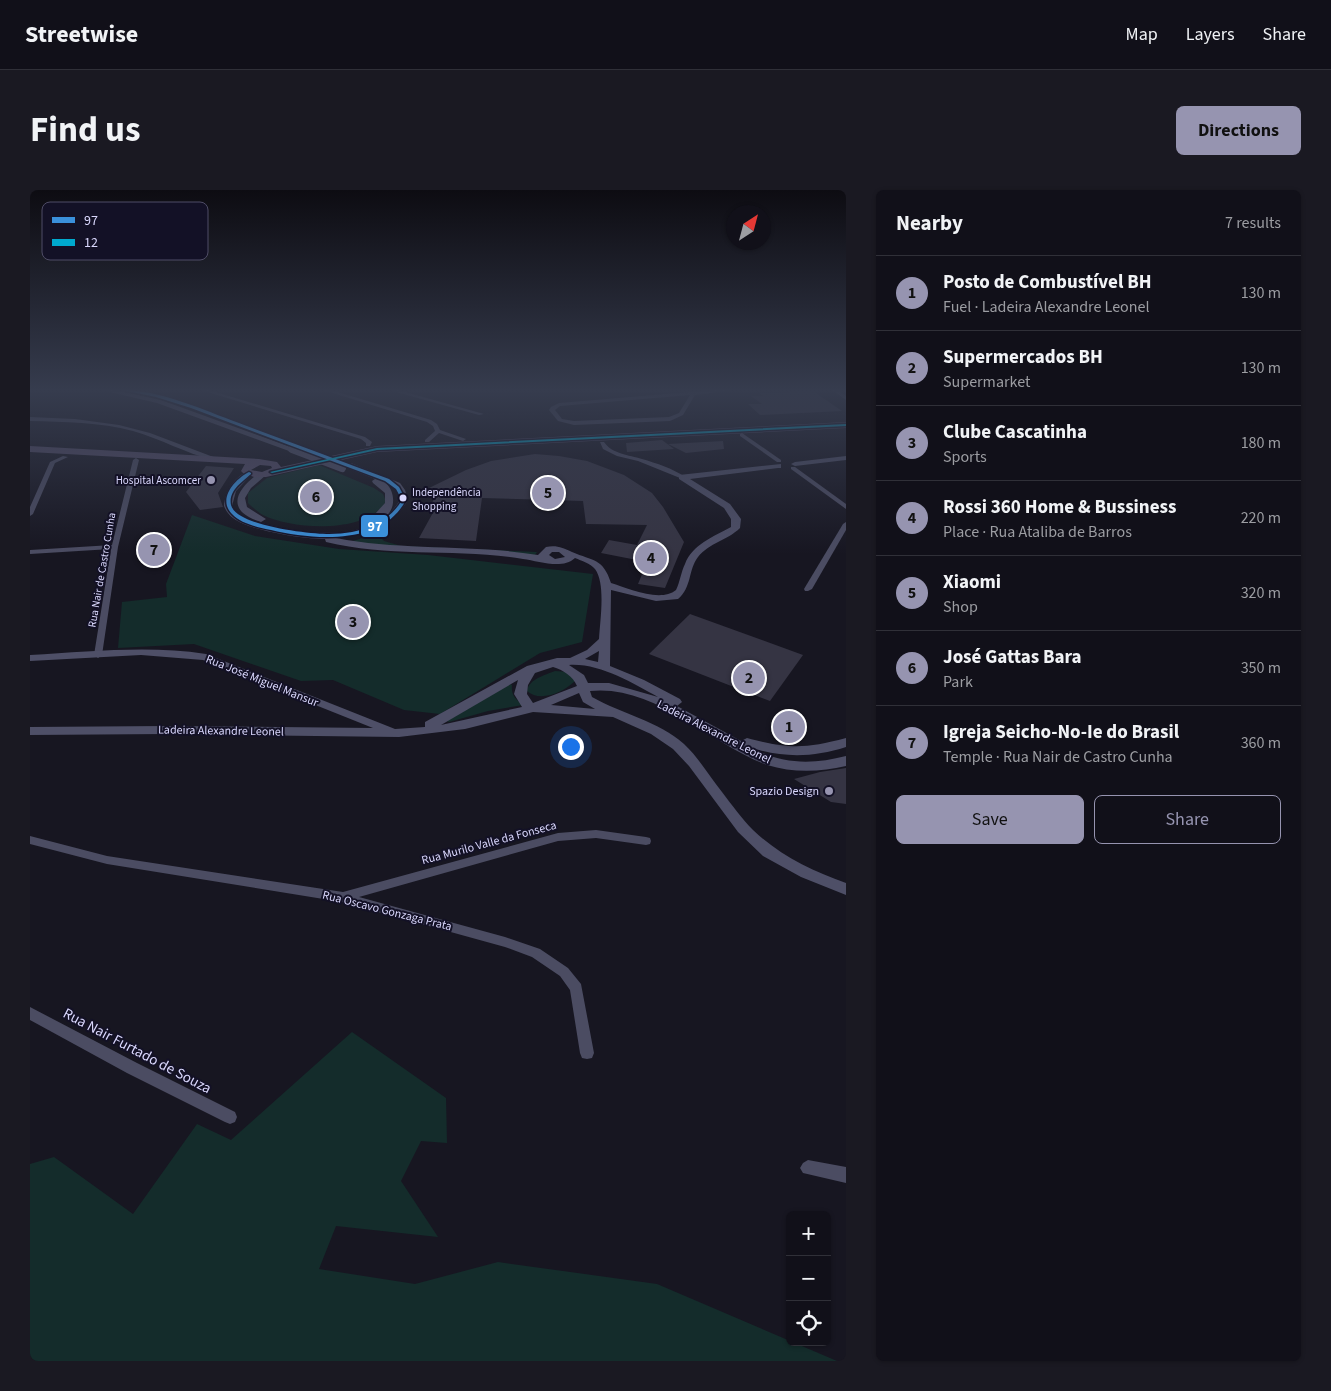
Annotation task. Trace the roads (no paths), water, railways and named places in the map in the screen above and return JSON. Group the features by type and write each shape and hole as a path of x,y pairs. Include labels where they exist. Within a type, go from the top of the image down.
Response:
{"main road":[{"path":"285,445 295,448 345,466 383,485 388,490 391,498 385,511 366,522 332,529 308,529 269,522 246,510 241,505 240,499 245,487 268,470 305,459 368,445 373,445"},
{"path":"286,445 295,448"},
{"path":"30,456 223,465 247,471 268,470 377,449 462,445"},
{"path":"30,449 259,462 268,470"},
{"path":"682,477 778,464 794,466 846,458"},
{"path":"259,462 251,464 229,496 228,506 230,511 246,521 366,547 513,554 600,566"},
{"path":"314,536 382,533 407,513 413,502 413,497 407,487 393,478 345,466"},
{"path":"341,535 367,528 385,520 399,510 404,500 401,490 397,485 358,468"},
{"path":"606,585 647,596 674,598 680,592 692,559 697,552 735,528 736,518 727,506 682,477"},
{"path":"382,533 386,540 404,544 561,549 569,554 588,559 600,566 606,585 604,668"},
{"path":"549,550 544,555 550,560"},
{"path":"562,562 568,560 569,554"},
{"path":"574,660 604,647"},
{"path":"604,647 614,665 631,678"},
{"name":"Rua José Miguel Mansur","path":"30,658 161,651 206,657 323,705 399,733"},
{"name":"Ladeira Alexandre Leonel","path":"413,732 454,714 531,669 552,663 574,660 631,678 747,742 762,747 778,751 807,753 825,750 846,742"},
{"path":"552,663 575,673 584,687 584,696 587,699 616,715 639,722 658,731 680,748 748,833 772,854 802,871 846,889"},
{"name":"Ladeira Alexandre Leonel","path":"584,687 604,668"},
{"path":"531,669 520,686 520,692 524,700 532,708 616,715"},
{"name":"Ladeira Alexandre Leonel","path":"30,730 428,732 532,708 584,687 604,686 634,693 692,718 750,752 778,764 794,766 846,761"}],"street":[{"path":"174,445 196,454 216,459"},
{"path":"603,445 605,448 619,455 640,460 682,477"},
{"path":"754,445 778,464"},
{"path":"30,514 53,462 65,458"},
{"name":"Rua Nair de Castro Cunha","path":"98,655 115,547 136,460"},
{"path":"794,466 846,507"},
{"path":"808,589 846,524"},
{"path":"30,552 115,547"},
{"name":"Rua Murilo Valle da Fonseca","path":"342,897 558,837 596,834 646,841"},
{"name":"Rua Oscavo Gonzaga Prata","path":"30,840 107,860 342,897 505,942 536,953 564,972 576,988 587,1053"},
{"name":"Rua Nair Furtado de Souza","path":"30,1013 132,1068 230,1117"},
{"path":"808,1168 846,1175"}],"place":[{"name":"Hospital Ascomcer","path":"211,480"},
{"name":"Xiaomi","path":"548,493"},
{"name":"José Gattas Bara","path":"316,497"},
{"name":"Independência Shopping","path":"403,498"},
{"name":"Igreja Seicho-No-Ie do Brasil","path":"154,550"},
{"name":"Rossi 360 Home & Bussiness","path":"651,558"},
{"name":"Clube Cascatinha","path":"353,622"},
{"name":"Supermercados BH","path":"749,678"},
{"name":"Posto de Combustível BH","path":"789,727"},
{"name":"Spazio Design","path":"829,791"}]}
